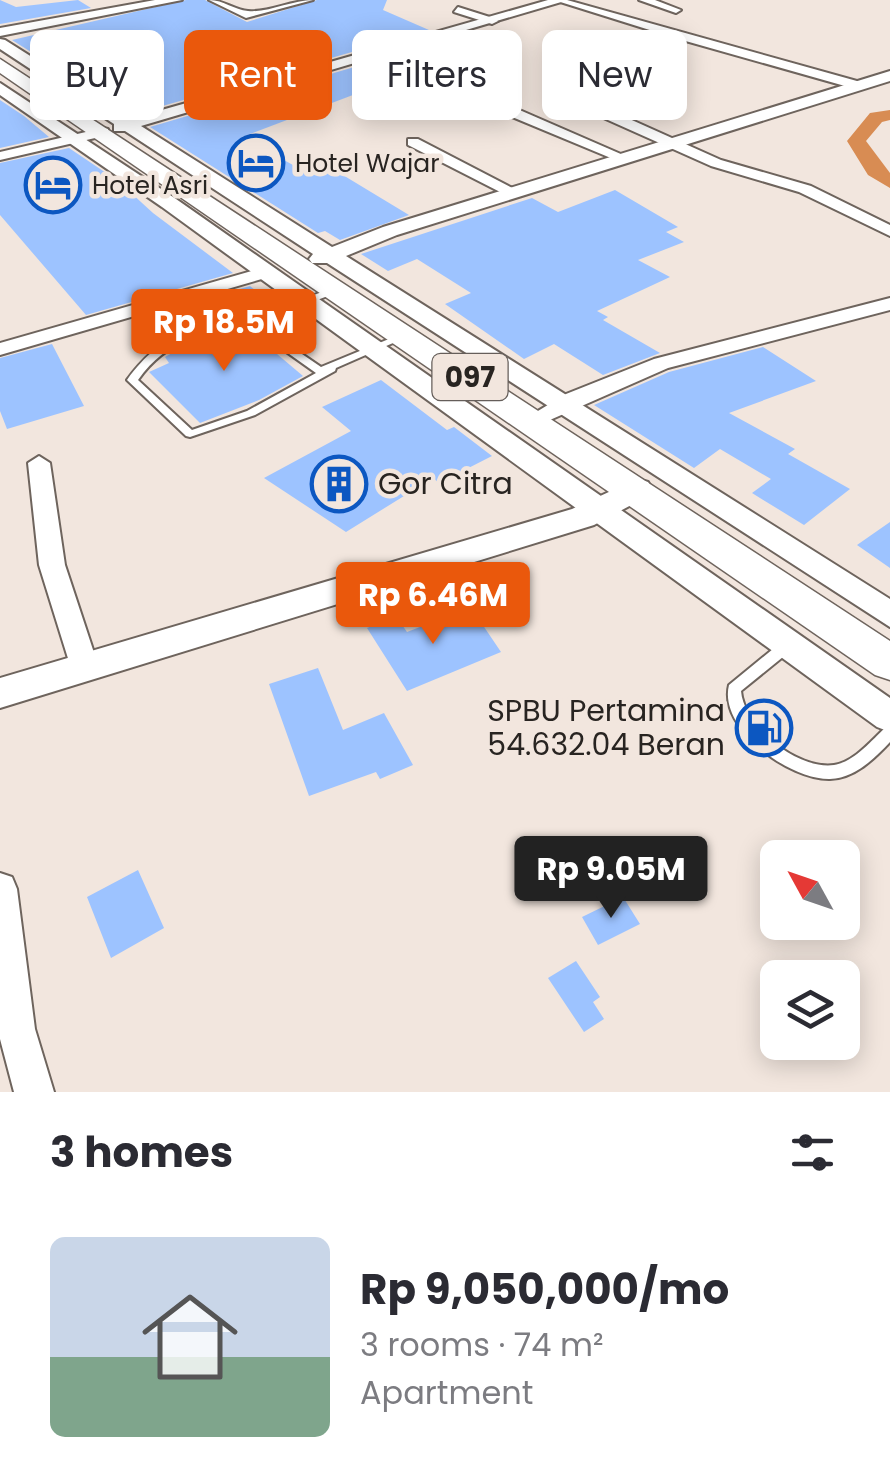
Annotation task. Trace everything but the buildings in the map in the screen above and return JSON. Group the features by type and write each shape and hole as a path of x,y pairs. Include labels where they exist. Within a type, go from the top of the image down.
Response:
{"main road":[{"name":"097","path":"4,77 103,132 198,194 890,663"},
{"path":"169,203 198,194"},
{"path":"0,693 602,509 636,489"}],"street":[{"path":"0,32 176,0"},
{"path":"214,0 244,15 308,0"},
{"path":"461,30 560,0 660,30"},
{"path":"644,0 676,10"},
{"path":"458,10 492,21"},
{"path":"687,38 859,86"},
{"path":"0,43 30,63"},
{"path":"0,156 103,132 352,61"},
{"path":"4,77 30,72"},
{"path":"302,265 512,192 890,76"},
{"path":"4,77 75,139 602,509 890,717"},
{"path":"522,116 622,158"},
{"path":"123,120 890,615"},
{"path":"619,120 716,163 805,189 890,231"},
{"path":"412,142 512,192"},
{"path":"0,349 266,272"},
{"path":"534,420 563,403 660,366 890,304"},
{"path":"38,463 52,566 85,668"},
{"path":"0,889 8,1033 34,1092"}],"lane":[{"path":"338,289 256,323 185,333 146,357 132,380 190,434 251,413 331,369 406,335"},
{"path":"256,323 312,369 331,369"},
{"path":"789,644 734,689 732,704 742,722 797,767 829,773 854,766 890,732"}],"waterway":[{"path":"890,115 876,117 856,141 875,171 890,182"}],"place":[{"name":"Hotel Wajar","path":"256,163"},
{"name":"Hotel Asri","path":"53,185"},
{"name":"Gor Citra","path":"339,484"},
{"name":"SPBU Pertamina 54.632.04 Beran","path":"764,728"}]}
